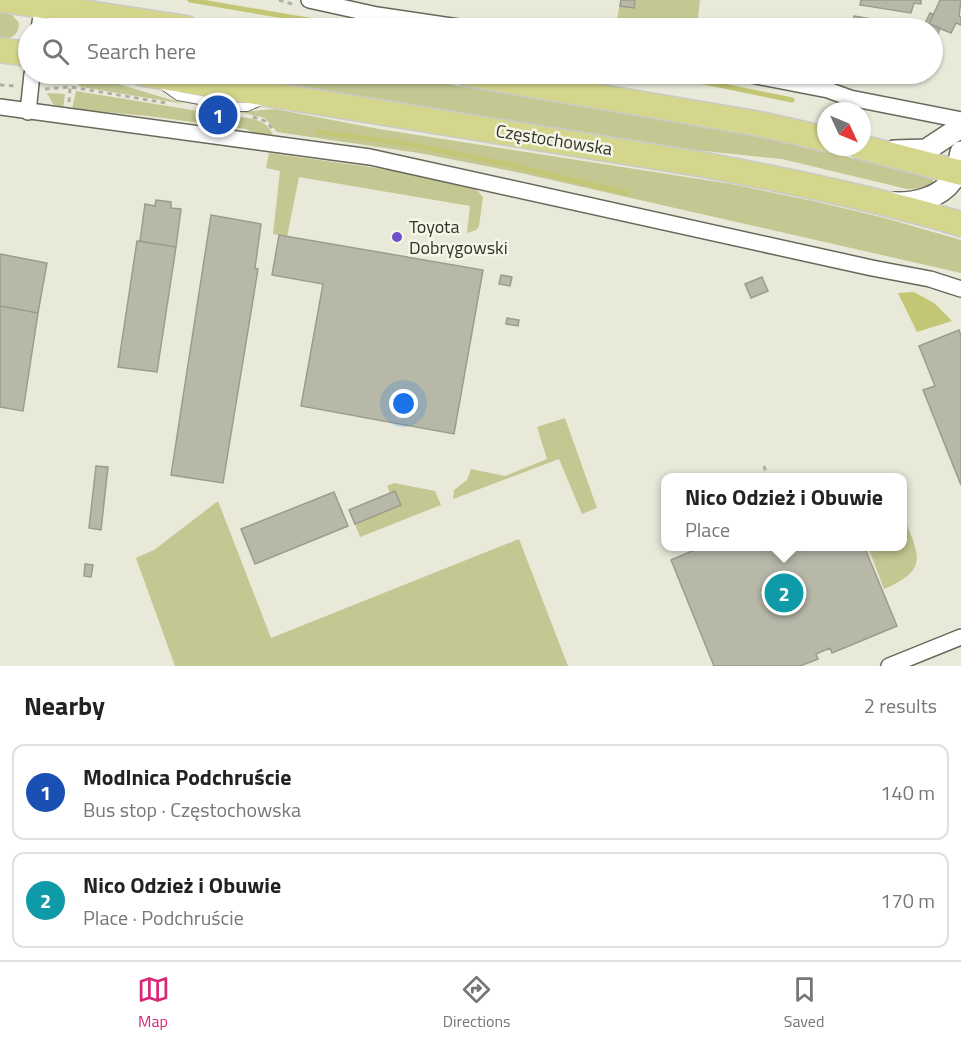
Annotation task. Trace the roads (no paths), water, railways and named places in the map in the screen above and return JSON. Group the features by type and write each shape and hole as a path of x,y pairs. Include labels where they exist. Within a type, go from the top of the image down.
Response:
{"main road":[{"path":"3,0 41,17"},
{"path":"0,50 18,53"},
{"name":"Częstochowska","path":"208,84 788,180 884,202 961,224"},
{"path":"526,84 760,124 817,137"},
{"path":"871,149 959,166"}],"street":[{"path":"309,0 397,18"},
{"path":"28,112 31,84"},
{"path":"797,84 828,90 850,98 961,120"},
{"path":"0,107 370,157 930,279 961,289"},
{"path":"871,149 927,150 961,127"},
{"path":"884,202 908,203 926,199 948,186 959,166"},
{"path":"889,666 961,636"}],"waterway":[{"path":"190,0 296,18"},
{"path":"714,84 792,100"},
{"path":"318,132 408,144 627,193"}],"place":[{"name":"Modlnica Podchruście","path":"218,115"},
{"name":"Toyota Dobrygowski","path":"397,237"},
{"name":"Nico Odzież i Obuwie","path":"784,593"}]}
